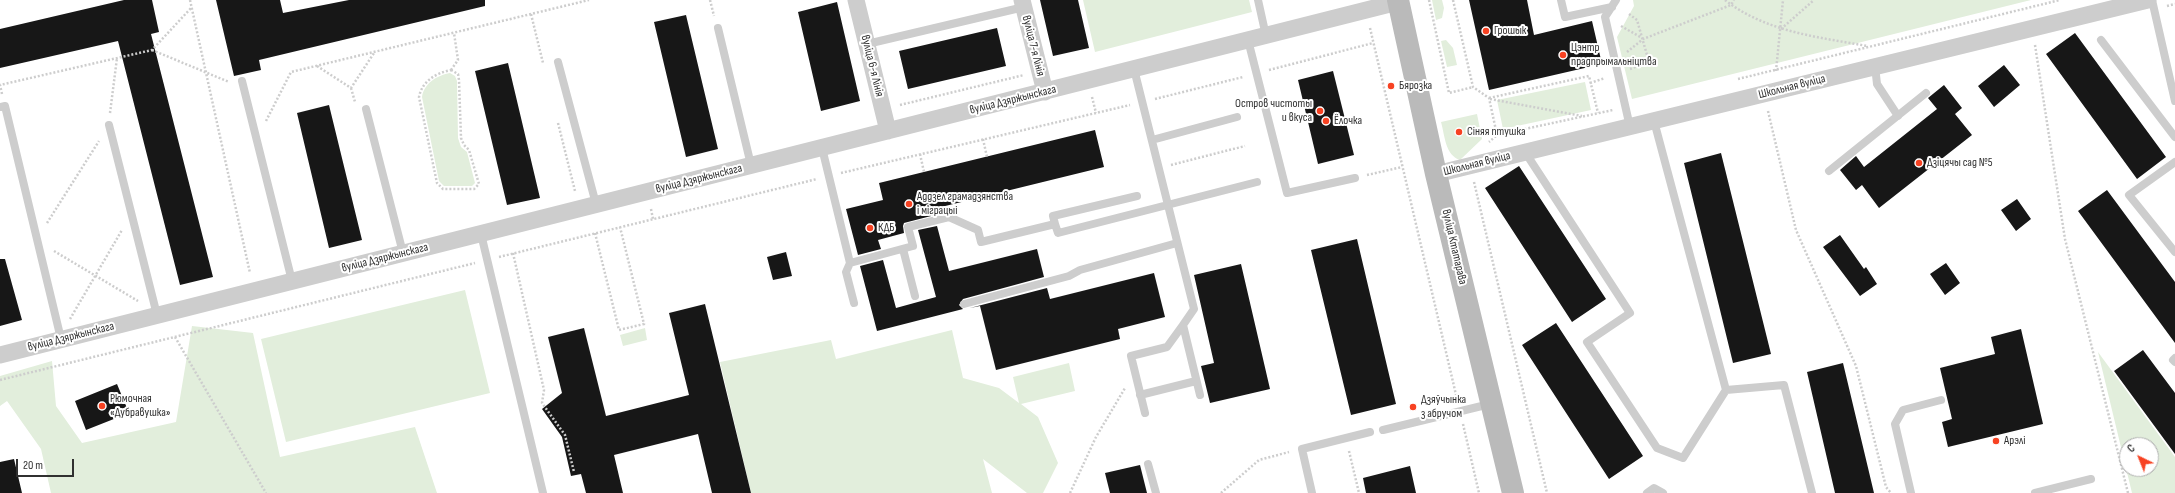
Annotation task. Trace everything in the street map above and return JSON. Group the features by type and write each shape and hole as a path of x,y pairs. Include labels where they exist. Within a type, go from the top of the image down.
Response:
{"main road":[{"name":"вуліца Ктатарава","path":"1398,1 1436,174 1513,493"}],"street":[{"name":"вуліца 6-я Лінія","path":"856,0 888,131"},
{"name":"Школьная вуліца","path":"1436,174 2148,0"},
{"name":"вуліца Дзяржынскага","path":"0,355 1045,92 1398,1"},
{"name":"вуліца 7-я Лінія","path":"1023,4 1045,92"}],"lane":[{"path":"1258,0 1266,36"},
{"path":"1562,0 1565,17 1614,3"},
{"path":"2152,0 2175,102"},
{"path":"1614,3 1606,17 1630,126"},
{"path":"867,44 1023,4"},
{"path":"718,28 752,166"},
{"path":"1248,40 1287,193 1355,178"},
{"path":"2101,40 2175,137"},
{"path":"558,62 596,204"},
{"path":"1875,66 1877,84 1898,116"},
{"path":"1134,69 1194,309 1166,347 1131,356 1145,413"},
{"path":"243,85 292,281"},
{"path":"1829,170 1926,93"},
{"path":"2,107 61,339"},
{"path":"366,109 403,253"},
{"path":"1152,140 1237,117"},
{"path":"1525,152 1630,313 1587,342 1657,448 1683,458 1726,390 1654,121"},
{"path":"109,125 157,315"},
{"path":"822,148 850,263 846,272 854,303"},
{"path":"2175,162 2129,195 2175,252"},
{"path":"1137,196 1053,216 1058,233 1257,182"},
{"path":"850,263 913,246 908,227 949,217 978,230 982,242 1055,224"},
{"path":"481,234 543,493"},
{"path":"964,304 1069,276 1080,270 1177,243"},
{"path":"903,249 915,296"},
{"path":"1183,324 1200,396"},
{"path":"2175,358 2173,360 2175,362"},
{"path":"1140,395 1196,381"},
{"path":"1726,390 1784,385 1812,493"},
{"path":"1911,493 1895,424 1903,410 1941,400"},
{"path":"1383,430 1491,404"},
{"path":"1312,493 1302,449 1370,432"},
{"path":"1148,464 1156,493"},
{"path":"2035,493 2091,479"},
{"path":"1647,493 1654,488 1663,493"}],"path":[{"path":"190,0 251,278"},
{"path":"257,140 291,72 589,0"},
{"path":"1429,0 1449,93 1474,87"},
{"path":"1454,0 1474,87 1489,98 1584,116"},
{"path":"1725,0 1756,19 1781,29 1870,47"},
{"path":"1606,17 1643,39 1731,5 1734,0"},
{"path":"1776,70 1783,0"},
{"path":"1781,29 1814,0"},
{"path":"1732,81 2060,0"},
{"path":"152,50 192,7"},
{"path":"1366,10 1479,493"},
{"path":"451,70 458,74 461,138 464,145 470,150 479,184 474,189 443,189 437,183 418,97 420,91 429,79 442,72 451,70 458,60 454,33"},
{"path":"2034,38 2066,239 2128,493"},
{"path":"0,380 175,338 513,253 920,154 1142,102 1373,43"},
{"path":"2,107 0,85 152,50 243,85"},
{"path":"317,66 351,88 374,52"},
{"path":"117,58 109,125 37,240 141,304"},
{"path":"1489,98 1589,76 1598,113"},
{"path":"1489,98 1497,135"},
{"path":"1767,105 1796,230 1856,366 1886,487 1891,493"},
{"path":"1547,493 1468,159 1497,135 1627,107"},
{"path":"983,139 987,157"},
{"path":"1159,168 1245,146"},
{"path":"920,154 924,172"},
{"path":"1355,178 1402,167"},
{"path":"70,320 131,214"},
{"path":"596,233 619,330 644,324 620,227"},
{"path":"513,253 544,390 542,403 565,435 569,444 574,472"},
{"path":"175,338 266,493"},
{"path":"1346,438 1359,493"},
{"path":"1221,493 1258,460 1302,449"}],"green space":[{"path":"1083,0 1249,0 1252,12 1095,52"},
{"path":"1432,0 1442,0 1444,8 1442,18 1436,20"},
{"path":"1633,0 2031,0 1632,99 1617,37 1634,6"},
{"path":"1446,40 1453,48 1457,65 1447,67 1441,41"},
{"path":"450,73 455,76 457,81 458,138 461,147 467,152 475,183 472,186 444,186 439,181 422,97 423,92 432,80"},
{"path":"1585,82 1591,110 1503,129 1497,100"},
{"path":"1477,114 1482,139 1460,160 1455,158 1451,154 1446,144 1441,122"},
{"path":"465,290 490,393 286,442 261,339"},
{"path":"192,326 253,333 280,457 415,427 437,493 51,493 41,449 7,401 0,406 0,376 52,361 56,406 82,443 176,422"},
{"path":"645,328 647,340 623,346 620,335"},
{"path":"952,330 963,378 999,388 1019,403 1013,377 1069,363 1075,391 1021,404 1038,417 1058,463 1043,493 1027,493 983,459 992,493 751,493 720,362 831,340 836,359"},
{"path":"2098,352 2175,457 2175,493 2132,493 2128,477 2159,477 2159,437 2119,437 2119,439"}],"building":[{"path":"124,0 152,0 159,32 151,34 213,277 180,285 118,41 0,68 0,29"},
{"path":"216,0 280,0 283,13 349,0 485,0 485,6 259,60 261,70 234,76"},
{"path":"1040,0 1078,0 1089,48 1053,56"},
{"path":"1469,0 1527,0 1534,35 1592,21 1602,64 1489,90"},
{"path":"837,2 860,101 821,111 798,12"},
{"path":"686,15 718,149 686,157 654,22"},
{"path":"997,28 1006,66 908,89 899,51"},
{"path":"2075,33 2166,157 2137,179 2046,54"},
{"path":"508,63 540,198 507,205 475,71"},
{"path":"2004,65 2020,85 1994,107 1978,86"},
{"path":"1333,71 1354,155 1318,164 1298,80"},
{"path":"1944,85 1962,108 1955,114 1972,135 1879,208 1862,185 1856,190 1840,170 1856,156 1864,167 1937,109 1928,98"},
{"path":"329,105 362,240 329,248 297,113"},
{"path":"1095,130 1104,167 933,209 935,215 904,223 904,233 878,240 881,249 858,255 846,209 883,200 879,183"},
{"path":"1721,153 1771,354 1733,363 1684,163"},
{"path":"1519,166 1606,299 1572,322 1485,188"},
{"path":"2107,190 2175,282 2175,343 2078,211"},
{"path":"2017,199 2031,219 2016,231 2001,210"},
{"path":"937,226 949,271 1037,249 1044,277 963,299 959,305 963,309 877,331 860,266 883,260 896,308 936,297 918,230"},
{"path":"1840,235 1864,269 1866,267 1877,284 1860,296 1823,247"},
{"path":"1357,239 1396,404 1351,415 1311,250"},
{"path":"786,252 792,276 773,280 767,257"},
{"path":"0,259 5,259 22,320 0,326"},
{"path":"1946,263 1960,283 1945,295 1930,274"},
{"path":"1241,264 1270,389 1210,403 1201,366 1214,363 1194,275"},
{"path":"1154,273 1165,317 1118,329 1120,339 996,370 980,306 970,308 1047,288 1050,299"},
{"path":"705,304 751,493 712,493 698,434 614,455 623,493 586,493 581,474 571,476 562,437 542,409 562,393 548,337 584,328 606,416 689,395 669,313"},
{"path":"1556,323 1643,456 1609,479 1522,345"},
{"path":"2021,329 2043,424 1948,447 1942,422 1952,419 1940,368 1995,354 1991,337"},
{"path":"2143,350 2175,393 2175,454 2114,371"},
{"path":"1843,363 1874,493 1835,493 1807,372"},
{"path":"117,384 129,413 86,430 75,401"},
{"path":"14,459 22,493 0,493 0,462"},
{"path":"1140,465 1147,493 1110,493 1105,473"},
{"path":"1410,466 1416,493 1366,493 1363,478"}],"place":[{"name":"Грошык","path":"1486,31"},
{"name":"Цэнтр прадпрымальніцтва","path":"1563,55"},
{"name":"Бярозка","path":"1391,86"},
{"name":"Остров чистоты и вкуса","path":"1320,111"},
{"name":"Ёлочка","path":"1326,121"},
{"name":"Сіняя птушка","path":"1459,132"},
{"name":"Дзіцячы сад №5","path":"1919,163"},
{"name":"Аддзел грамадзянства і міграцыі","path":"909,204"},
{"name":"КДБ","path":"870,228"},
{"name":"Рюмочная «Дубравушка»","path":"102,406"},
{"name":"Дзяўчынка з абручом","path":"1413,407"},
{"name":"Арэлі","path":"1996,441"}]}
